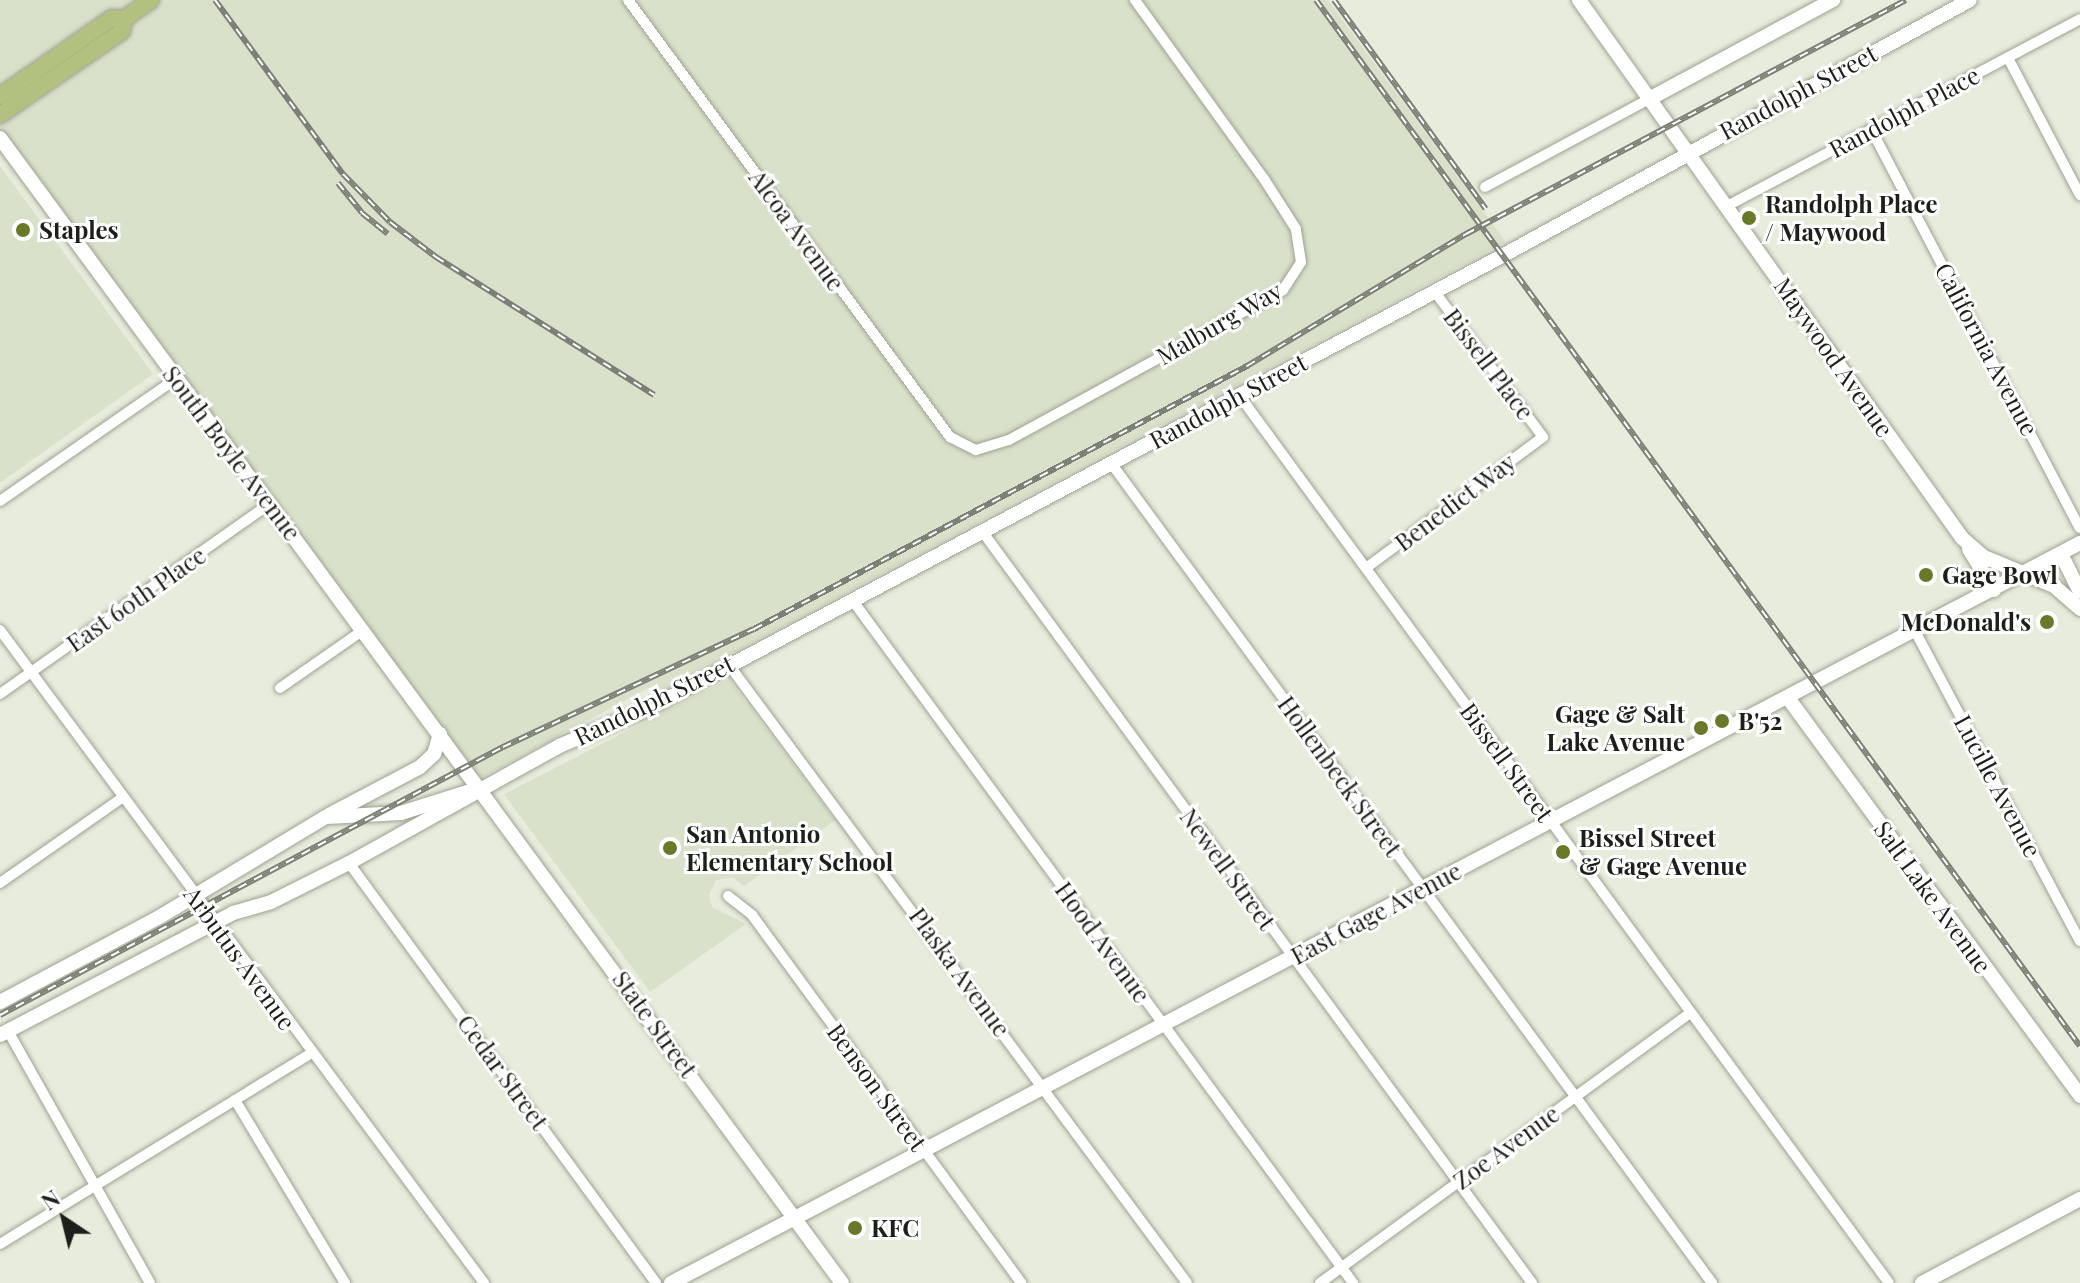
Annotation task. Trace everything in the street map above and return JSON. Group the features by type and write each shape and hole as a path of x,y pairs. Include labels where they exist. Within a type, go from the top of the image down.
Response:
{"main road":[{"path":"0,96 112,18 124,19 151,0"},
{"path":"0,115 122,31 124,19"}],"street":[{"name":"Alcoa Avenue","path":"628,0 952,440 976,450"},
{"name":"Malburg Way","path":"976,450 1009,440 1283,290 1301,262 1296,229 1264,179 1135,0"},
{"name":"Maywood Avenue","path":"1579,0 1962,538 1977,552 2024,573"},
{"path":"1485,187 1833,0"},
{"name":"Randolph Street","path":"4,1033 215,922 271,902 349,863 480,788 853,601 1435,292 1687,151 1970,0"},
{"name":"Randolph Place","path":"1727,206 2080,19"},
{"path":"2008,58 2080,195"},
{"name":"California Avenue","path":"1871,129 2080,528"},
{"name":"South Boyle Avenue","path":"0,138 465,768"},
{"name":"Bissell Place","path":"1435,292 1543,437"},
{"path":"0,501 177,378"},
{"name":"Bissell Street","path":"1239,395 1889,1283"},
{"name":"Benedict Way","path":"1366,568 1543,437"},
{"name":"Hollenbeck Street","path":"1111,463 1712,1283"},
{"name":"East 60th Place","path":"0,694 271,503"},
{"name":"Newell Street","path":"982,531 1532,1283"},
{"path":"1962,538 1994,590"},
{"name":"East Gage Avenue","path":"671,1283 2080,543"},
{"path":"2061,554 2080,592"},
{"path":"2024,573 2054,586 2080,609"},
{"name":"Hood Avenue","path":"853,601 1353,1283"},
{"name":"Arbutus Avenue","path":"0,630 197,895 310,1054 484,1283"},
{"path":"280,688 362,631"},
{"name":"Lucille Avenue","path":"1915,631 2080,941"},
{"name":"Plaska Avenue","path":"729,665 1187,1283"},
{"name":"Salt Lake Avenue","path":"1788,698 2080,1096"},
{"path":"326,817 420,767 434,754 440,734"},
{"name":"State Street","path":"465,768 842,1283"},
{"name":"Randolph Street","path":"0,1002 197,895 326,817 401,813 480,788"},
{"path":"0,883 122,798"},
{"name":"Cedar Street","path":"349,863 656,1283"},
{"name":"Benson Street","path":"728,896 752,915 1021,1283"},
{"name":"Zoe Avenue","path":"1320,1283 1691,1012"},
{"path":"4,1033 91,1187 150,1283"},
{"path":"0,1244 310,1054"},
{"path":"235,1100 345,1283"},
{"path":"1922,1283 2080,1199"}],"shaded area":[{"path":"0,0 1328,0 1506,242 659,692 654,685 473,782 0,134"},
{"path":"0,166 153,374 0,483"},
{"name":"San Antonio Elementary School","path":"729,679 835,820 744,886 732,877 716,880 709,895 712,907 746,924 650,992 504,794"}],"railway":[{"path":"215,0 343,174 390,222 436,257 654,395"},
{"path":"1316,0 2080,1046"},
{"path":"1334,0 1486,209"},
{"path":"0,1015 503,747 754,629 1247,366 1466,234 1906,0"},
{"path":"338,183 362,213 388,234"}],"place":[{"name":"Randolph Place / Maywood","path":"1749,218"},
{"name":"Staples","path":"23,230"},
{"name":"Gage Bowl","path":"1926,575"},
{"name":"McDonald's","path":"2047,622"},
{"name":"B'52","path":"1722,721"},
{"name":"Gage & Salt Lake Avenue","path":"1701,728"},
{"name":"San Antonio Elementary School","path":"670,848"},
{"name":"Bissel Street & Gage Avenue","path":"1563,852"},
{"name":"KFC","path":"855,1228"}]}
